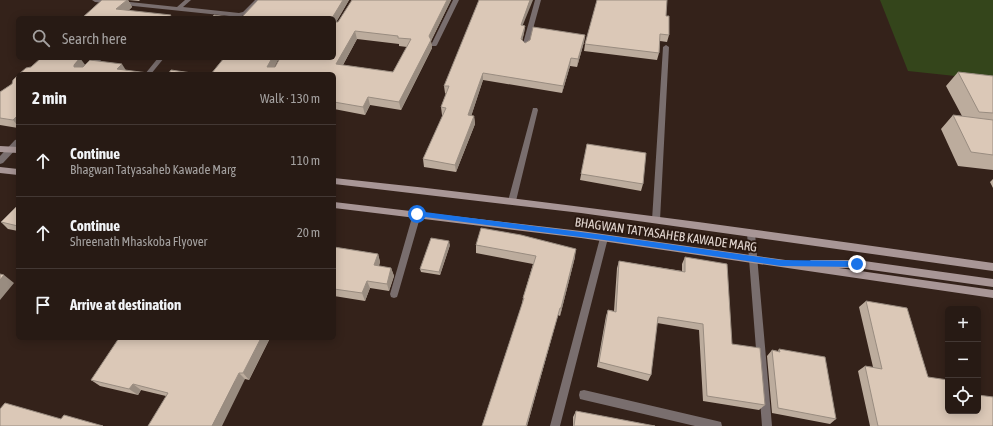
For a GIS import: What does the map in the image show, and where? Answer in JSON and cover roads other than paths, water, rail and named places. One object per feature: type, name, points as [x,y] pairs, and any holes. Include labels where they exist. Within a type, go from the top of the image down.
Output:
[{"type":"street","points":[[95,0],[239,15],[245,13],[258,0]]},
{"type":"street","points":[[139,4],[144,0]]},
{"type":"street","points":[[178,9],[188,0]]},
{"type":"street","points":[[434,45],[456,0]]},
{"type":"street","points":[[526,47],[538,0]]},
{"type":"street","points":[[143,14],[151,6]]},
{"type":"street","points":[[197,16],[200,12]]},
{"type":"street","points":[[656,220],[666,47]]},
{"type":"street","points":[[86,72],[98,60]]},
{"type":"street","points":[[150,72],[159,60]]},
{"type":"street","points":[[512,200],[535,110]]},
{"type":"street","points":[[0,149],[14,150]]},
{"type":"street","points":[[0,161],[14,150]]},
{"type":"street","points":[[0,170],[16,172]]},
{"type":"street","name":"BHAGWAN TATYASAHEB KAWADE MARG","points":[[336,181],[512,200],[993,267]]},
{"type":"street","name":"BHAGWAN TATYASAHEB KAWADE MARG","points":[[336,205],[604,238],[993,294]]},
{"type":"street","points":[[394,294],[417,214]]},
{"type":"street","points":[[751,233],[767,426]]},
{"type":"street","points":[[555,426],[604,238]]},
{"type":"street","points":[[781,263],[857,264],[993,283]]},
{"type":"street","points":[[584,395],[717,426]]}]
